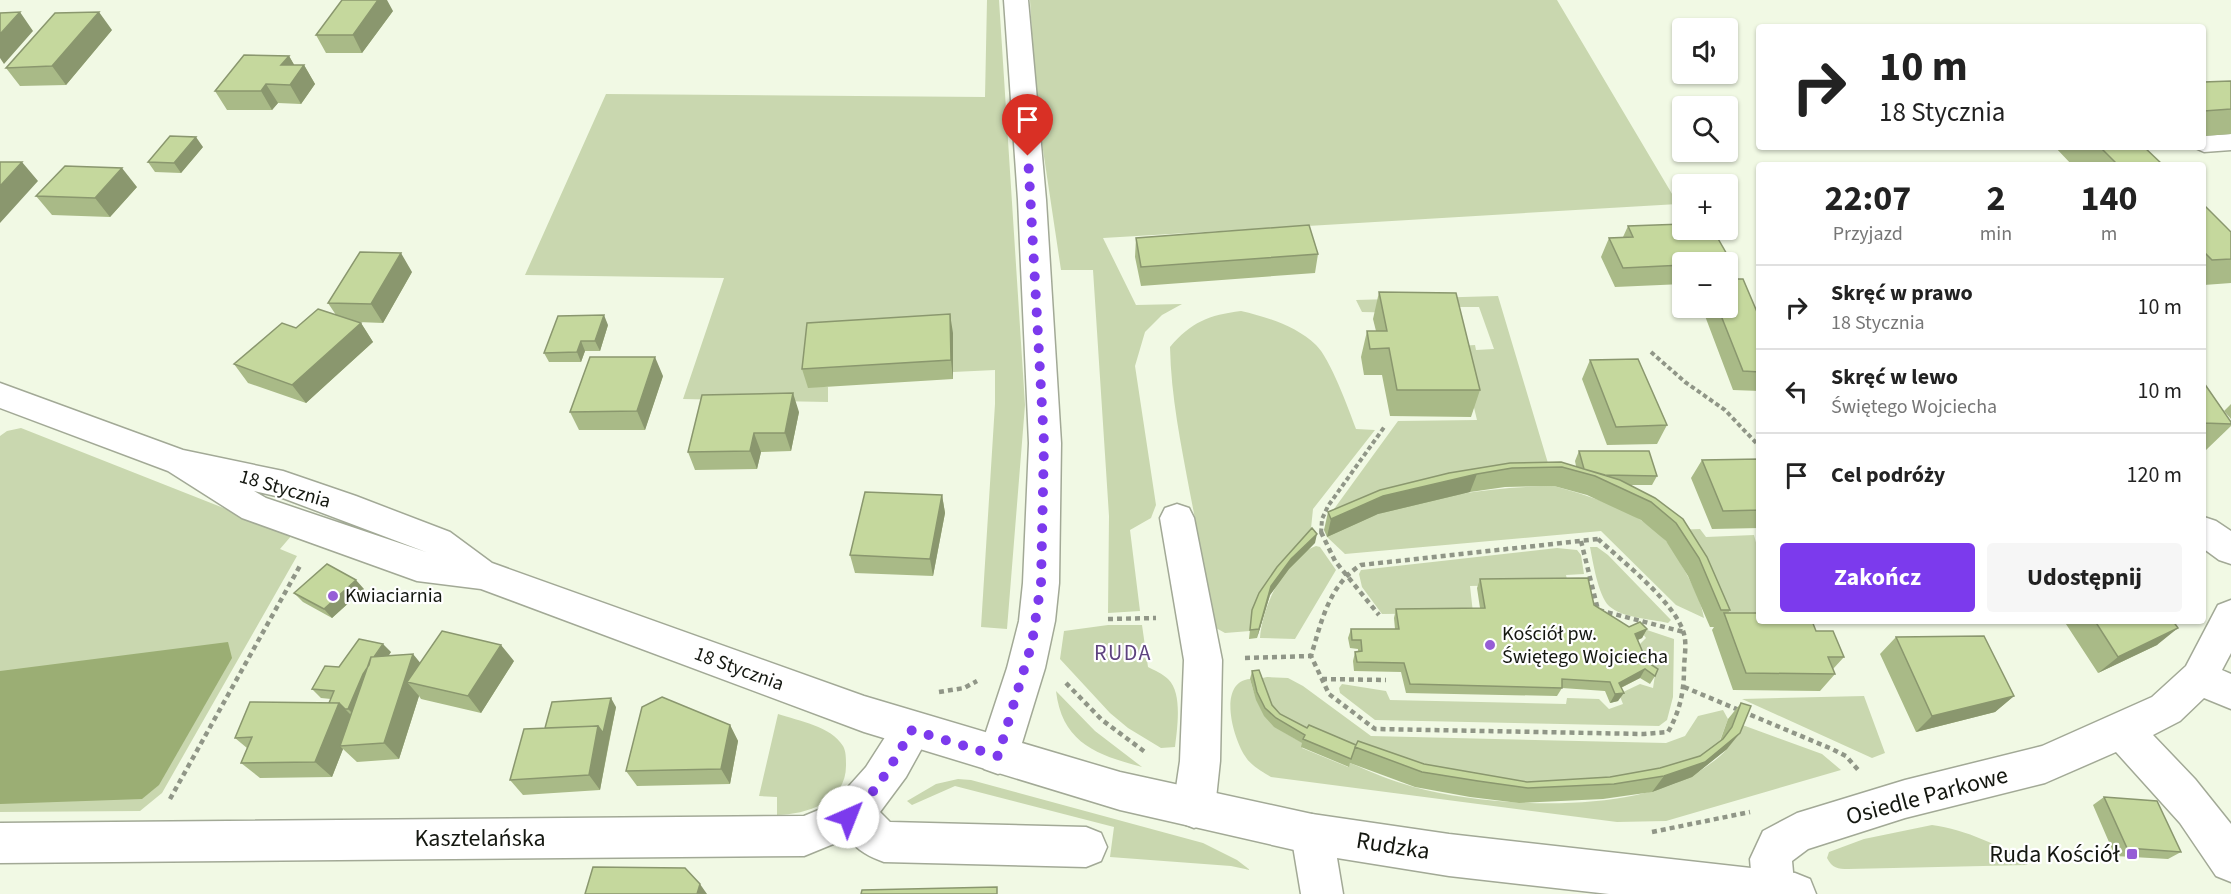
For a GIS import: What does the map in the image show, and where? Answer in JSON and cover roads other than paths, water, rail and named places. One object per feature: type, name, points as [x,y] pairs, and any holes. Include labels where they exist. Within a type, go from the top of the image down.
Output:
[{"type":"street","points":[[998,756],[1026,668],[1037,621],[1041,583],[1044,443],[1032,200],[1016,0]]},
{"type":"street","points":[[2206,144],[2231,142]]},
{"type":"street","name":"18 Stycznia","points":[[0,395],[180,462],[254,508],[417,566],[482,574],[804,694],[998,756]]},
{"type":"street","points":[[1177,518],[1203,660],[1200,761],[1194,808]]},
{"type":"street","points":[[2206,532],[2231,550]]},
{"type":"street","name":"Osiedle Parkowe","points":[[1785,893],[1771,859],[1778,845],[1797,833],[1905,800],[2045,764],[2122,731],[2215,685],[2231,616]]},
{"type":"street","name":"Kasztelańska","points":[[0,843],[791,837],[815,834],[828,829],[854,812],[886,773],[912,730]]},
{"type":"street","points":[[2122,731],[2190,803],[2217,837],[2231,861]]},
{"type":"street","name":"Rudzka","points":[[998,756],[1120,791],[1312,834],[1550,868],[1785,893]]},
{"type":"street","points":[[854,812],[869,832],[884,842],[1086,847]]},
{"type":"street","points":[[1312,834],[1322,894]]},
{"type":"place","name":"Kwiaciarnia","points":[[333,596]]},
{"type":"place","name":"Kościół pw. Świętego Wojciecha","points":[[1490,645]]},
{"type":"place","name":"Ruda Kościół","points":[[2132,854]]},
{"type":"district","name":"RUDA","points":[[1123,653]]}]
